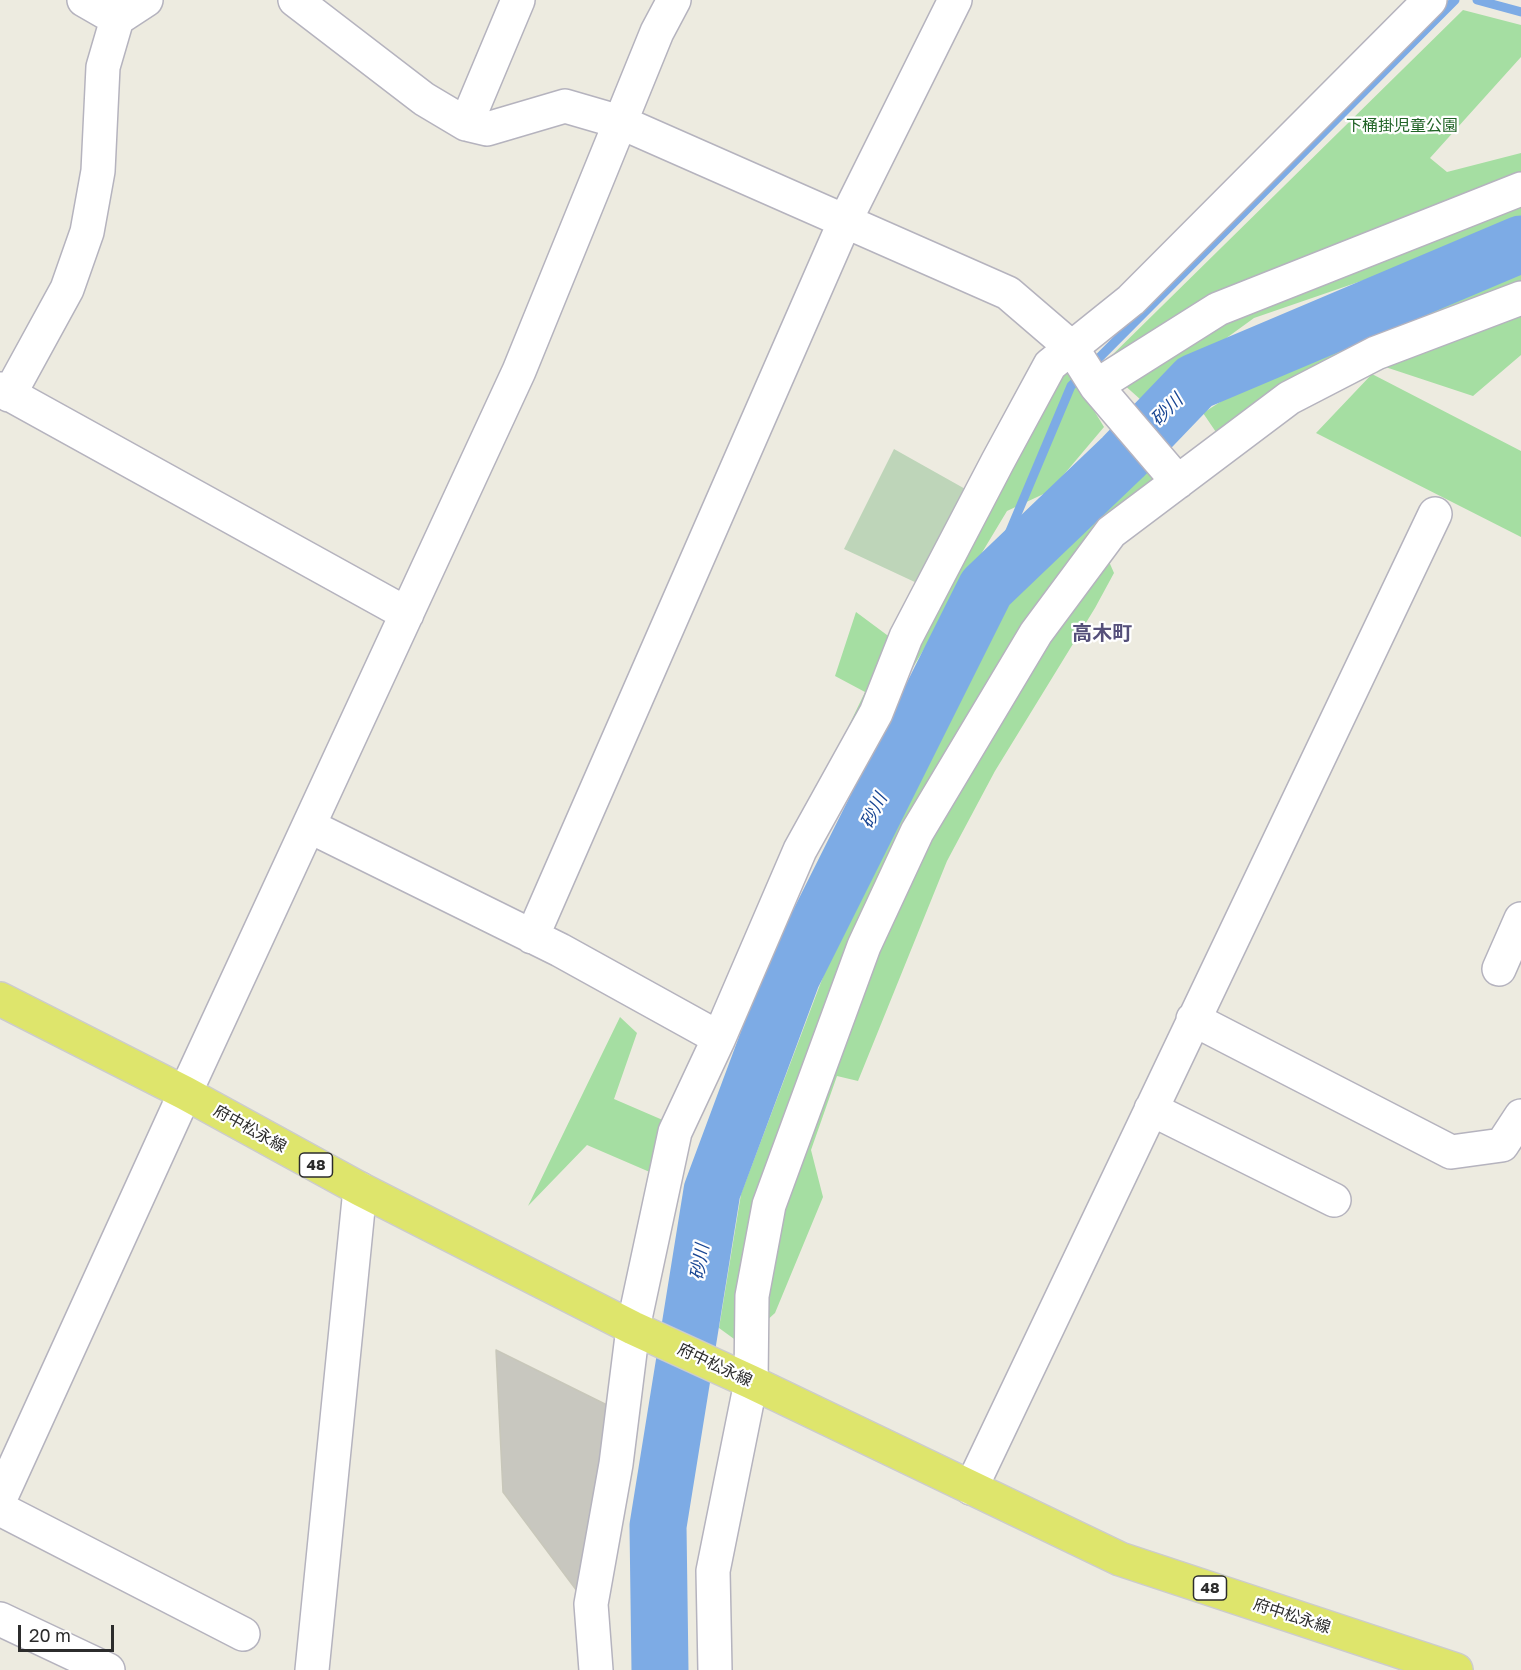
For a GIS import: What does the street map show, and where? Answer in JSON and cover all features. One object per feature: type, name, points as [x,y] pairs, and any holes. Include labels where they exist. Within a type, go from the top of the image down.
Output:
[{"type":"main road","name":"府中松永線","points":[[0,999],[185,1093],[360,1189],[633,1328],[1120,1559],[1456,1670]]},
{"type":"street","points":[[84,0],[117,19]]},
{"type":"street","points":[[146,0],[117,19],[103,67],[98,171],[87,232],[67,289],[5,392],[407,614]]},
{"type":"street","points":[[295,0],[424,99],[466,124],[487,129],[565,106],[620,122],[1008,293],[1072,348],[1096,386],[1178,482]]},
{"type":"street","points":[[466,124],[518,0]]},
{"type":"street","points":[[0,1499],[519,371],[657,32],[674,0]]},
{"type":"street","points":[[532,937],[845,222],[955,0]]},
{"type":"street","points":[[596,1670],[591,1604],[616,1464],[633,1328],[675,1132],[719,1038],[800,850],[876,713],[906,637],[1050,365],[1131,300],[1430,0]]},
{"type":"street","points":[[1096,386],[1218,309],[1521,189]]},
{"type":"street","points":[[715,1670],[713,1571],[751,1382],[752,1296],[769,1205],[864,946],[917,832],[1036,633],[1111,532],[1288,398],[1376,353],[1521,298]]},
{"type":"street","points":[[971,1488],[1435,514]]},
{"type":"street","points":[[309,826],[560,950],[719,1038]]},
{"type":"street","points":[[1499,969],[1521,919]]},
{"type":"street","points":[[1193,1019],[1451,1152],[1502,1145],[1521,1116]]},
{"type":"street","points":[[1151,1109],[1334,1200]]},
{"type":"street","points":[[312,1670],[360,1189]]},
{"type":"street","points":[[0,1509],[243,1634]]},
{"type":"street","points":[[0,1619],[108,1670]]},
{"type":"green space","name":"下桶掛児童公園","points":[[1463,10],[1521,25],[1521,57],[1430,158],[1447,172],[1521,153],[1521,226],[1254,318],[1141,400],[1102,365]]},
{"type":"green space","points":[[1521,263],[1521,355],[1473,396],[1349,355],[1218,435],[1203,413],[1256,379],[1403,312]]},
{"type":"green space","points":[[1065,363],[1104,427],[1050,491],[1007,511],[897,694],[914,641]]},
{"type":"green space","points":[[1372,374],[1521,451],[1521,537],[1316,433]]},
{"type":"green space","points":[[894,449],[967,490],[919,584],[844,549]]},
{"type":"green space","points":[[1136,459],[1159,484],[1107,557],[1114,573],[995,771],[947,861],[858,1081],[837,1076],[811,1150],[823,1197],[775,1313],[741,1344],[719,1328],[741,1194],[832,953],[951,716],[1000,589]]},
{"type":"green space","points":[[856,612],[891,638],[866,717],[820,786],[865,692],[835,676]]},
{"type":"green space","points":[[620,1017],[637,1033],[614,1099],[665,1121],[652,1173],[587,1145],[528,1206]]},
{"type":"building","points":[[496,1350],[609,1406],[577,1591],[503,1492]]},
{"type":"waterway","points":[[986,588],[1071,386],[1455,0]]},
{"type":"waterway","points":[[1477,0],[1521,12]]},
{"type":"waterway","name":"砂川","points":[[660,1670],[658,1526],[712,1191],[792,976],[986,588],[1123,457],[1195,382],[1521,244]]},
{"type":"district","name":"高木町","points":[[1102,634]]}]
